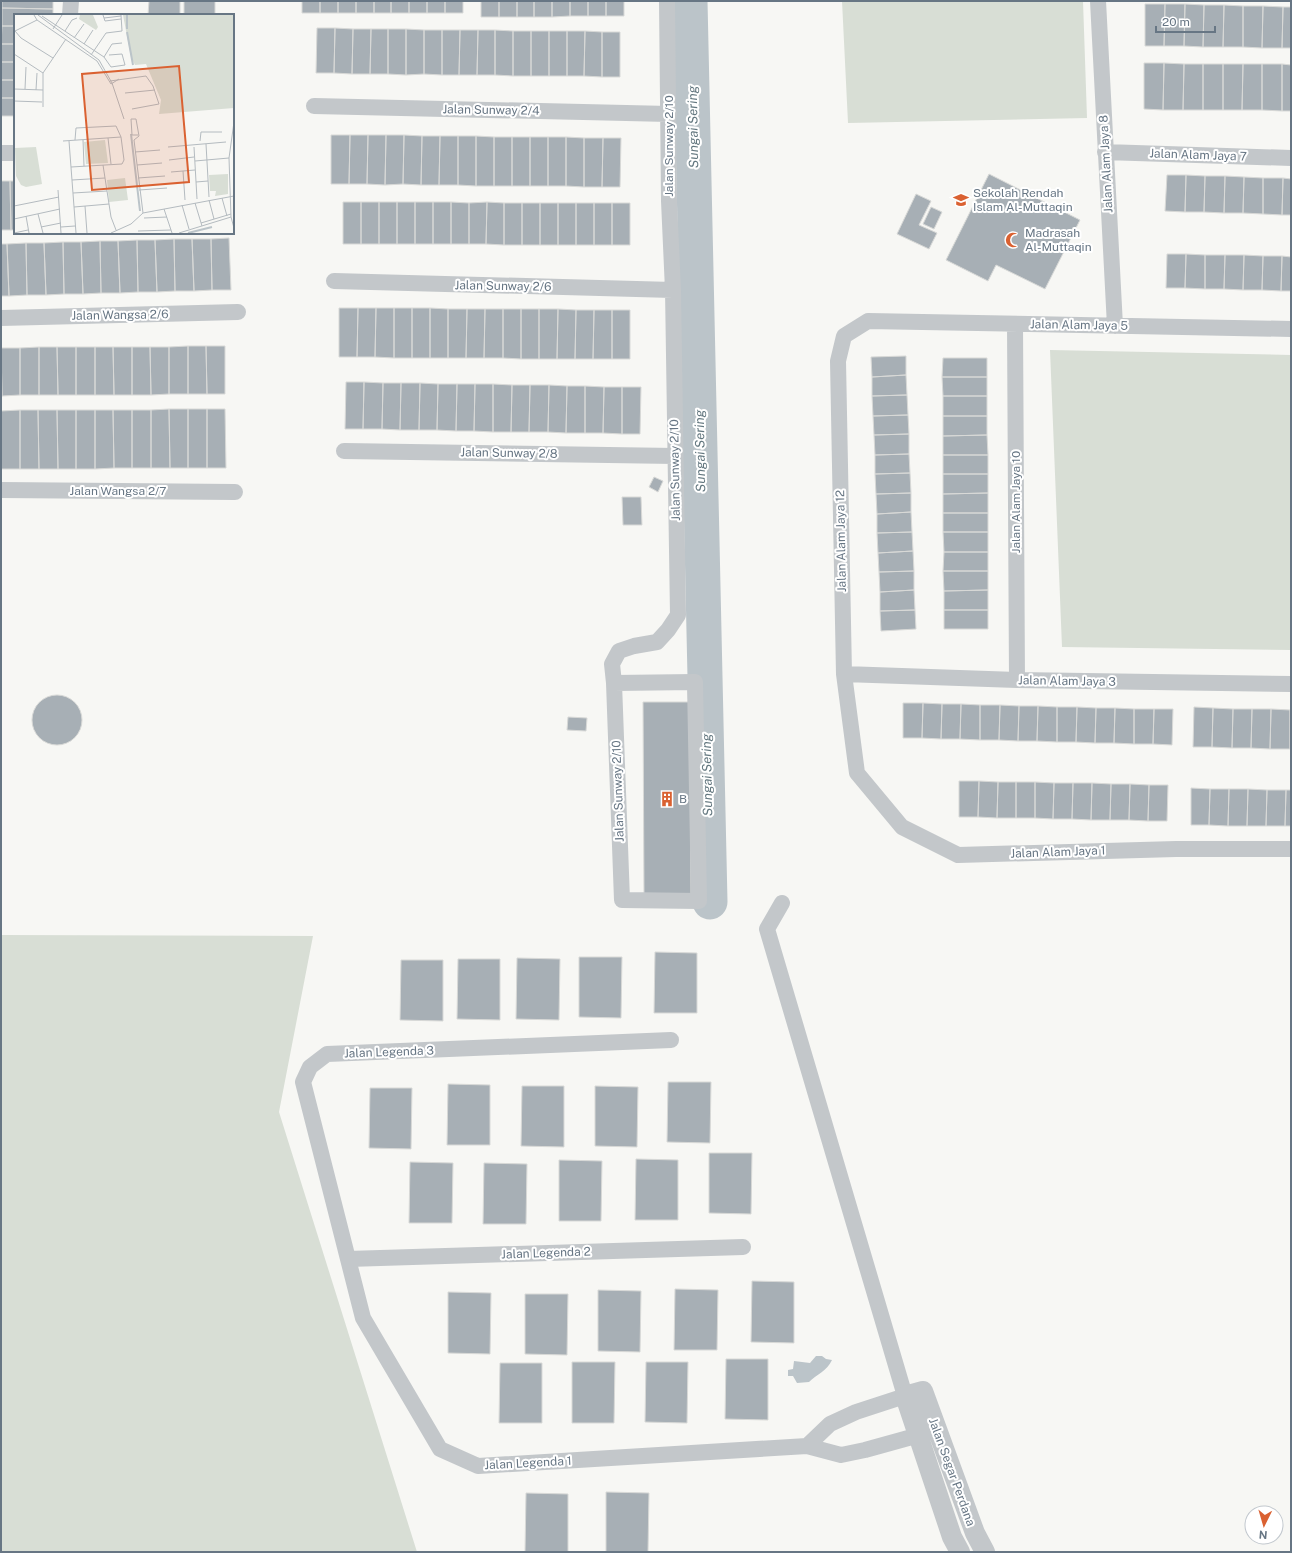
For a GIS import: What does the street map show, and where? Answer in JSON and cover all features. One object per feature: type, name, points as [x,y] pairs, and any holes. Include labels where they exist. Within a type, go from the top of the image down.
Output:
[{"type":"street","points":[[70,14],[71,1]]},
{"type":"street","name":"Jalan Sunway 2/10","points":[[614,683],[695,682],[699,901],[622,900],[612,664],[619,651],[634,646],[657,642],[668,630],[678,615],[673,290],[669,200],[669,114],[666,1]]},
{"type":"street","name":"Jalan Alam Jaya 8","points":[[1098,1],[1114,326]]},
{"type":"street","name":"Jalan Sunway 2/4","points":[[314,106],[669,114]]},
{"type":"street","name":"Jalan Alam Jaya 7","points":[[1105,152],[1291,158]]},
{"type":"street","points":[[1,153],[14,153]]},
{"type":"street","name":"Jalan Sunway 2/6","points":[[334,282],[673,290]]},
{"type":"street","name":"Jalan Wangsa 2/6","points":[[1,318],[238,312]]},
{"type":"street","name":"Jalan Alam Jaya 5","points":[[868,321],[1291,329]]},
{"type":"street","name":"Jalan Alam Jaya 12","points":[[857,773],[844,674],[838,361],[844,336],[868,321]]},
{"type":"street","name":"Jalan Alam Jaya 10","points":[[1015,324],[1017,680]]},
{"type":"street","name":"Jalan Sunway 2/8","points":[[344,451],[675,456]]},
{"type":"street","name":"Jalan Wangsa 2/7","points":[[1,490],[235,492]]},
{"type":"street","name":"Jalan Alam Jaya 3","points":[[844,674],[1017,680],[1291,684]]},
{"type":"street","name":"Jalan Alam Jaya 1","points":[[857,773],[902,826],[958,855],[1176,849],[1291,849]]},
{"type":"street","points":[[782,903],[767,930],[770,942],[914,1394],[856,1412],[830,1424],[807,1446]]},
{"type":"street","name":"Jalan Legenda 3","points":[[348,1260],[303,1082],[310,1067],[327,1054],[671,1040]]},
{"type":"street","name":"Jalan Legenda 2","points":[[348,1260],[743,1247]]},
{"type":"street","name":"Jalan Legenda 1","points":[[348,1260],[363,1318],[440,1449],[478,1466],[807,1446],[841,1455],[928,1433]]},
{"type":"street","name":"Jalan Segar Perdana","points":[[914,1394],[928,1433],[985,1552]]},
{"type":"street","name":"Jalan Segar Perdana","points":[[928,1433],[952,1537],[960,1552]]},
{"type":"shaded area","points":[[842,1],[1083,1],[1087,118],[848,123]]},
{"type":"shaded area","points":[[1050,350],[1291,355],[1291,650],[1062,647]]},
{"type":"shaded area","points":[[1,935],[313,936],[279,1112],[417,1552],[1,1552]]},
{"type":"shaded area","points":[[816,1356],[822,1356],[826,1359],[832,1360],[825,1370],[809,1382],[797,1383],[793,1376],[788,1376],[788,1370],[793,1369],[794,1361],[810,1363]]},
{"type":"building","points":[[2,1],[53,1],[53,9],[2,8]]},
{"type":"building","points":[[149,1],[180,1],[180,14],[148,14]]},
{"type":"building","points":[[184,1],[215,1],[215,14],[184,14]]},
{"type":"building","points":[[302,1],[320,1],[320,13],[302,13]]},
{"type":"building","points":[[320,1],[338,1],[338,13],[320,13]]},
{"type":"building","points":[[338,1],[356,1],[356,13],[338,13]]},
{"type":"building","points":[[356,1],[374,1],[374,13],[356,13]]},
{"type":"building","points":[[374,1],[391,1],[391,13],[374,13]]},
{"type":"building","points":[[391,1],[409,1],[409,13],[391,13]]},
{"type":"building","points":[[409,1],[427,1],[427,13],[409,13]]},
{"type":"building","points":[[427,1],[445,1],[445,13],[427,13]]},
{"type":"building","points":[[445,1],[463,1],[463,13],[445,13]]},
{"type":"building","points":[[481,1],[499,1],[499,17],[481,17]]},
{"type":"building","points":[[499,1],[517,1],[517,17],[499,17]]},
{"type":"building","points":[[517,1],[534,1],[534,17],[517,17]]},
{"type":"building","points":[[534,1],[552,1],[552,17],[534,17]]},
{"type":"building","points":[[552,1],[570,1],[570,16],[552,17]]},
{"type":"building","points":[[570,1],[588,1],[588,16],[570,16]]},
{"type":"building","points":[[588,1],[606,1],[606,16],[588,16]]},
{"type":"building","points":[[606,1],[624,1],[624,16],[606,16]]},
{"type":"building","points":[[1145,4],[1165,4],[1164,46],[1145,46]]},
{"type":"building","points":[[1165,4],[1185,4],[1184,46],[1164,46]]},
{"type":"building","points":[[1185,4],[1204,5],[1203,47],[1184,46]]},
{"type":"building","points":[[1204,5],[1224,5],[1223,47],[1203,47]]},
{"type":"building","points":[[1224,5],[1243,6],[1243,47],[1223,47]]},
{"type":"building","points":[[1243,6],[1263,6],[1262,48],[1243,47]]},
{"type":"building","points":[[1263,6],[1283,7],[1282,48],[1262,48]]},
{"type":"building","points":[[1283,7],[1291,7],[1291,48],[1282,48]]},
{"type":"building","points":[[2,8],[53,9],[53,14],[14,14],[14,26],[2,26]]},
{"type":"building","points":[[2,26],[14,26],[14,44],[1,44]]},
{"type":"building","points":[[317,28],[335,28],[334,73],[316,73]]},
{"type":"building","points":[[335,28],[353,29],[352,74],[334,73]]},
{"type":"building","points":[[353,29],[371,29],[370,74],[352,74]]},
{"type":"building","points":[[371,29],[388,29],[388,74],[370,74]]},
{"type":"building","points":[[388,29],[406,29],[406,75],[388,74]]},
{"type":"building","points":[[406,29],[424,30],[424,74],[406,75]]},
{"type":"building","points":[[424,30],[442,30],[442,75],[424,74]]},
{"type":"building","points":[[442,30],[460,30],[459,75],[442,75]]},
{"type":"building","points":[[460,30],[478,30],[477,75],[459,75]]},
{"type":"building","points":[[478,30],[495,30],[495,75],[477,75]]},
{"type":"building","points":[[495,30],[513,31],[513,76],[495,75]]},
{"type":"building","points":[[513,31],[531,31],[531,76],[513,76]]},
{"type":"building","points":[[531,31],[549,31],[549,76],[531,76]]},
{"type":"building","points":[[549,31],[567,31],[567,76],[549,76]]},
{"type":"building","points":[[567,31],[585,31],[584,76],[567,76]]},
{"type":"building","points":[[585,31],[602,32],[602,77],[584,76]]},
{"type":"building","points":[[602,32],[620,32],[620,77],[602,77]]},
{"type":"building","points":[[1,44],[14,44],[14,62],[1,62]]},
{"type":"building","points":[[1,62],[14,62],[14,80],[1,80]]},
{"type":"building","points":[[1144,63],[1164,63],[1163,110],[1144,109]]},
{"type":"building","points":[[1164,63],[1184,64],[1183,110],[1163,110]]},
{"type":"building","points":[[1184,64],[1203,64],[1203,110],[1183,110]]},
{"type":"building","points":[[1203,64],[1223,64],[1223,110],[1203,110]]},
{"type":"building","points":[[1223,64],[1243,64],[1242,110],[1223,110]]},
{"type":"building","points":[[1243,64],[1262,64],[1262,110],[1242,110]]},
{"type":"building","points":[[1262,64],[1282,64],[1282,111],[1262,110]]},
{"type":"building","points":[[1282,64],[1291,65],[1291,111],[1282,111]]},
{"type":"building","points":[[1,80],[14,80],[14,98],[1,98]]},
{"type":"building","points":[[1,98],[14,98],[14,116],[1,116]]},
{"type":"building","points":[[331,135],[350,135],[349,184],[331,184]]},
{"type":"building","points":[[350,135],[368,135],[367,184],[349,184]]},
{"type":"building","points":[[368,135],[386,135],[385,185],[367,184]]},
{"type":"building","points":[[386,135],[404,135],[403,184],[385,185]]},
{"type":"building","points":[[404,135],[422,136],[421,185],[403,184]]},
{"type":"building","points":[[422,136],[440,136],[439,185],[421,185]]},
{"type":"building","points":[[440,136],[458,136],[458,185],[439,185]]},
{"type":"building","points":[[458,136],[476,136],[476,186],[458,185]]},
{"type":"building","points":[[476,136],[494,137],[494,186],[476,186]]},
{"type":"building","points":[[494,137],[512,137],[512,186],[494,186]]},
{"type":"building","points":[[512,137],[530,137],[530,186],[512,186]]},
{"type":"building","points":[[530,137],[548,137],[548,186],[530,186]]},
{"type":"building","points":[[548,137],[566,137],[566,186],[548,186]]},
{"type":"building","points":[[566,137],[584,138],[584,187],[566,186]]},
{"type":"building","points":[[584,138],[603,138],[602,187],[584,187]]},
{"type":"building","points":[[603,138],[621,138],[620,187],[602,187]]},
{"type":"building","name":"Madrasah Al-Muttaqin","points":[[989,174],[1080,220],[1045,289],[996,265],[988,281],[946,260]]},
{"type":"building","points":[[1167,175],[1186,175],[1185,212],[1165,211]]},
{"type":"building","points":[[1186,175],[1205,176],[1204,212],[1185,212]]},
{"type":"building","points":[[1205,176],[1225,176],[1224,213],[1204,212]]},
{"type":"building","points":[[1225,176],[1244,177],[1243,213],[1224,213]]},
{"type":"building","points":[[1244,177],[1263,178],[1263,214],[1243,213]]},
{"type":"building","points":[[1263,178],[1283,178],[1282,215],[1263,214]]},
{"type":"building","points":[[1283,178],[1291,179],[1291,215],[1282,215]]},
{"type":"building","points":[[1,181],[10,181],[11,230],[1,230]]},
{"type":"building","points":[[10,181],[14,181],[14,230],[11,230]]},
{"type":"building","points":[[916,194],[931,201],[919,225],[937,233],[929,249],[897,234]]},
{"type":"building","points":[[343,202],[361,202],[361,244],[343,244]]},
{"type":"building","points":[[361,202],[379,202],[379,244],[361,244]]},
{"type":"building","points":[[379,202],[397,202],[397,244],[379,244]]},
{"type":"building","points":[[397,202],[415,202],[415,244],[397,244]]},
{"type":"building","points":[[415,202],[433,202],[433,244],[415,244]]},
{"type":"building","points":[[433,202],[451,202],[451,244],[433,244]]},
{"type":"building","points":[[451,202],[469,203],[469,244],[451,244]]},
{"type":"building","points":[[487,202],[486,244],[469,244],[469,203]]},
{"type":"building","points":[[487,202],[504,203],[504,245],[486,244]]},
{"type":"building","points":[[504,203],[522,203],[522,245],[504,245]]},
{"type":"building","points":[[522,203],[540,203],[540,245],[522,245]]},
{"type":"building","points":[[540,203],[558,203],[558,245],[540,245]]},
{"type":"building","points":[[558,203],[576,203],[576,245],[558,245]]},
{"type":"building","points":[[576,203],[594,203],[594,245],[576,245]]},
{"type":"building","points":[[594,203],[612,203],[612,245],[594,245]]},
{"type":"building","points":[[612,203],[630,203],[630,245],[612,245]]},
{"type":"building","points":[[931,207],[942,212],[934,229],[923,224]]},
{"type":"building","points":[[229,238],[231,290],[212,290],[211,239]]},
{"type":"building","points":[[174,239],[192,239],[194,291],[175,291]]},
{"type":"building","points":[[174,239],[175,291],[157,292],[155,240]]},
{"type":"building","points":[[192,239],[211,239],[212,290],[194,291]]},
{"type":"building","points":[[137,240],[155,240],[157,292],[138,292]]},
{"type":"building","points":[[137,240],[138,292],[120,293],[118,241]]},
{"type":"building","points":[[100,241],[118,241],[120,293],[101,293]]},
{"type":"building","points":[[100,241],[101,293],[83,294],[81,242]]},
{"type":"building","points":[[63,242],[81,242],[83,294],[64,294]]},
{"type":"building","points":[[63,242],[64,294],[46,295],[44,243]]},
{"type":"building","points":[[26,243],[44,243],[46,295],[27,295]]},
{"type":"building","points":[[26,243],[27,295],[9,296],[7,244]]},
{"type":"building","points":[[1,244],[7,244],[9,296],[1,296]]},
{"type":"building","points":[[1167,254],[1186,254],[1185,288],[1166,288]]},
{"type":"building","points":[[1186,254],[1205,255],[1205,289],[1185,288]]},
{"type":"building","points":[[1205,255],[1225,255],[1224,289],[1205,289]]},
{"type":"building","points":[[1225,255],[1244,255],[1243,290],[1224,289]]},
{"type":"building","points":[[1244,255],[1263,256],[1262,290],[1243,290]]},
{"type":"building","points":[[1263,256],[1282,256],[1281,291],[1262,290]]},
{"type":"building","points":[[1282,256],[1291,257],[1291,291],[1281,291]]},
{"type":"building","points":[[339,308],[358,308],[357,357],[339,357]]},
{"type":"building","points":[[358,308],[376,308],[375,357],[357,357]]},
{"type":"building","points":[[376,308],[394,308],[394,358],[375,357]]},
{"type":"building","points":[[394,308],[412,308],[412,358],[394,358]]},
{"type":"building","points":[[412,308],[430,308],[430,358],[412,358]]},
{"type":"building","points":[[430,308],[448,309],[448,358],[430,358]]},
{"type":"building","points":[[448,309],[467,309],[466,358],[448,358]]},
{"type":"building","points":[[467,309],[485,309],[484,358],[466,358]]},
{"type":"building","points":[[485,309],[503,309],[503,358],[484,358]]},
{"type":"building","points":[[503,309],[521,309],[521,359],[503,358]]},
{"type":"building","points":[[521,309],[539,309],[539,359],[521,359]]},
{"type":"building","points":[[539,309],[558,309],[557,359],[539,359]]},
{"type":"building","points":[[558,309],[576,310],[575,359],[557,359]]},
{"type":"building","points":[[576,310],[594,310],[593,359],[575,359]]},
{"type":"building","points":[[594,310],[612,310],[612,359],[593,359]]},
{"type":"building","points":[[612,310],[630,310],[630,359],[612,359]]},
{"type":"building","points":[[188,346],[188,394],[169,394],[169,347]]},
{"type":"building","points":[[188,346],[206,346],[207,394],[188,394]]},
{"type":"building","points":[[206,346],[225,346],[225,394],[207,394]]},
{"type":"building","points":[[39,347],[39,395],[20,395],[20,348]]},
{"type":"building","points":[[39,347],[57,347],[58,395],[39,395]]},
{"type":"building","points":[[57,347],[76,347],[76,395],[58,395]]},
{"type":"building","points":[[76,347],[95,347],[95,395],[76,395]]},
{"type":"building","points":[[95,347],[113,347],[114,395],[95,395]]},
{"type":"building","points":[[113,347],[132,347],[132,395],[114,395]]},
{"type":"building","points":[[132,347],[150,347],[151,395],[132,395]]},
{"type":"building","points":[[150,347],[169,347],[169,394],[151,395]]},
{"type":"building","points":[[1,348],[2,396],[1,396]]},
{"type":"building","points":[[1,348],[20,348],[20,395],[2,396]]},
{"type":"building","points":[[906,356],[906,375],[872,377],[871,357]]},
{"type":"building","points":[[943,358],[987,358],[987,377],[942,377]]},
{"type":"building","points":[[906,375],[907,395],[872,396],[872,377]]},
{"type":"building","points":[[942,377],[987,377],[987,396],[943,396]]},
{"type":"building","points":[[346,382],[364,382],[363,429],[345,429]]},
{"type":"building","points":[[364,382],[383,383],[382,429],[363,429]]},
{"type":"building","points":[[383,383],[401,383],[400,430],[382,429]]},
{"type":"building","points":[[401,383],[420,383],[419,430],[400,430]]},
{"type":"building","points":[[420,383],[438,384],[437,430],[419,430]]},
{"type":"building","points":[[438,384],[457,384],[456,431],[437,430]]},
{"type":"building","points":[[457,384],[475,384],[474,431],[456,431]]},
{"type":"building","points":[[475,384],[493,384],[493,432],[474,431]]},
{"type":"building","points":[[493,384],[512,385],[511,432],[493,432]]},
{"type":"building","points":[[512,385],[530,385],[529,432],[511,432]]},
{"type":"building","points":[[530,385],[549,385],[548,432],[529,432]]},
{"type":"building","points":[[549,385],[567,386],[566,433],[548,432]]},
{"type":"building","points":[[567,386],[585,386],[585,433],[566,433]]},
{"type":"building","points":[[585,386],[604,387],[603,433],[585,433]]},
{"type":"building","points":[[604,387],[622,387],[622,434],[603,433]]},
{"type":"building","points":[[622,387],[641,387],[640,434],[622,434]]},
{"type":"building","points":[[907,395],[908,415],[873,416],[872,396]]},
{"type":"building","points":[[943,396],[987,396],[987,416],[943,416]]},
{"type":"building","points":[[169,409],[188,409],[188,468],[170,468]]},
{"type":"building","points":[[169,409],[170,468],[151,468],[151,410]]},
{"type":"building","points":[[188,409],[207,409],[207,468],[188,468]]},
{"type":"building","points":[[207,409],[225,409],[226,468],[207,468]]},
{"type":"building","points":[[20,410],[38,410],[39,469],[20,469]]},
{"type":"building","points":[[20,410],[20,469],[1,469],[1,411]]},
{"type":"building","points":[[38,410],[57,410],[58,469],[39,469]]},
{"type":"building","points":[[57,410],[76,410],[76,469],[58,469]]},
{"type":"building","points":[[76,410],[95,410],[95,469],[76,469]]},
{"type":"building","points":[[95,410],[113,410],[114,468],[95,469]]},
{"type":"building","points":[[113,410],[132,410],[132,468],[114,468]]},
{"type":"building","points":[[132,410],[151,410],[151,468],[132,468]]},
{"type":"building","points":[[908,415],[909,434],[874,435],[873,416]]},
{"type":"building","points":[[943,416],[987,416],[987,435],[943,436]]},
{"type":"building","points":[[909,434],[909,454],[875,455],[874,435]]},
{"type":"building","points":[[987,435],[988,455],[943,455],[943,436]]},
{"type":"building","points":[[909,454],[910,473],[875,474],[875,455]]},
{"type":"building","points":[[943,455],[988,455],[988,474],[943,474]]},
{"type":"building","points":[[910,473],[911,493],[876,494],[875,474]]},
{"type":"building","points":[[943,474],[988,474],[988,493],[943,494]]},
{"type":"building","points":[[654,477],[663,481],[658,492],[649,487]]},
{"type":"building","points":[[911,493],[911,512],[877,514],[876,494]]},
{"type":"building","points":[[988,493],[988,513],[943,513],[943,494]]},
{"type":"building","points":[[622,497],[641,497],[642,525],[623,525]]},
{"type":"building","points":[[911,512],[912,532],[877,533],[877,514]]},
{"type":"building","points":[[943,513],[988,513],[988,532],[943,532]]},
{"type":"building","points":[[912,532],[913,551],[878,553],[877,533]]},
{"type":"building","points":[[943,532],[988,532],[988,552],[944,552]]},
{"type":"building","points":[[913,551],[914,571],[879,572],[878,553]]},
{"type":"building","points":[[944,552],[988,552],[988,571],[943,571]]},
{"type":"building","points":[[914,571],[914,590],[880,592],[879,572]]},
{"type":"building","points":[[943,571],[988,571],[988,590],[944,591]]},
{"type":"building","points":[[914,590],[915,610],[880,611],[880,592]]},
{"type":"building","points":[[988,590],[988,610],[944,610],[944,591]]},
{"type":"building","points":[[915,610],[916,629],[881,631],[880,611]]},
{"type":"building","points":[[944,610],[988,610],[988,629],[944,629]]},
{"type":"building","points":[[52,695],[62,695],[75,702],[82,715],[82,725],[75,738],[62,745],[52,745],[43,741],[36,734],[32,725],[32,715],[36,706],[43,699]]},
{"type":"building","name":"B","points":[[643,702],[690,702],[691,896],[644,896]]},
{"type":"building","points":[[903,703],[923,703],[922,738],[903,738]]},
{"type":"building","points":[[923,703],[942,704],[941,739],[922,738]]},
{"type":"building","points":[[942,704],[961,704],[960,739],[941,739]]},
{"type":"building","points":[[961,704],[980,705],[980,740],[960,739]]},
{"type":"building","points":[[980,705],[1000,705],[999,740],[980,740]]},
{"type":"building","points":[[1000,705],[1019,706],[1018,741],[999,740]]},
{"type":"building","points":[[1019,706],[1038,706],[1037,741],[1018,741]]},
{"type":"building","points":[[1038,706],[1057,707],[1057,742],[1037,741]]},
{"type":"building","points":[[1057,707],[1077,707],[1076,742],[1057,742]]},
{"type":"building","points":[[1077,707],[1096,708],[1095,743],[1076,742]]},
{"type":"building","points":[[1194,707],[1213,708],[1212,747],[1193,747]]},
{"type":"building","points":[[1096,708],[1115,708],[1114,743],[1095,743]]},
{"type":"building","points":[[1115,708],[1134,709],[1134,744],[1114,743]]},
{"type":"building","points":[[1213,708],[1233,709],[1232,748],[1212,747]]},
{"type":"building","points":[[1134,709],[1154,709],[1153,744],[1134,744]]},
{"type":"building","points":[[1154,709],[1173,709],[1172,745],[1153,744]]},
{"type":"building","points":[[1233,709],[1252,709],[1251,748],[1232,748]]},
{"type":"building","points":[[1252,709],[1271,709],[1270,749],[1251,748]]},
{"type":"building","points":[[1271,709],[1290,710],[1290,749],[1270,749]]},
{"type":"building","points":[[1291,710],[1291,749],[1290,749]]},
{"type":"building","points":[[568,717],[587,718],[586,731],[567,730]]},
{"type":"building","points":[[959,781],[979,781],[978,817],[959,817]]},
{"type":"building","points":[[979,781],[998,782],[997,818],[978,817]]},
{"type":"building","points":[[998,782],[1016,782],[1016,818],[997,818]]},
{"type":"building","points":[[1016,782],[1035,782],[1035,818],[1016,818]]},
{"type":"building","points":[[1035,782],[1054,783],[1053,819],[1035,818]]},
{"type":"building","points":[[1054,783],[1073,783],[1072,819],[1053,819]]},
{"type":"building","points":[[1073,783],[1092,783],[1091,820],[1072,819]]},
{"type":"building","points":[[1092,783],[1111,784],[1110,820],[1091,820]]},
{"type":"building","points":[[1111,784],[1130,784],[1129,820],[1110,820]]},
{"type":"building","points":[[1130,784],[1149,785],[1148,821],[1129,820]]},
{"type":"building","points":[[1149,785],[1168,785],[1167,821],[1148,821]]},
{"type":"building","points":[[1191,788],[1210,789],[1209,825],[1191,825]]},
{"type":"building","points":[[1210,789],[1229,789],[1228,826],[1209,825]]},
{"type":"building","points":[[1229,789],[1248,789],[1247,826],[1228,826]]},
{"type":"building","points":[[1248,789],[1267,790],[1266,826],[1247,826]]},
{"type":"building","points":[[1267,790],[1286,790],[1285,826],[1266,826]]},
{"type":"building","points":[[1286,790],[1291,790],[1291,826],[1285,826]]},
{"type":"building","points":[[655,952],[697,953],[697,1013],[654,1013]]},
{"type":"building","points":[[579,957],[622,957],[621,1018],[579,1017]]},
{"type":"building","points":[[517,958],[560,959],[559,1020],[516,1019]]},
{"type":"building","points":[[458,959],[500,959],[500,1020],[457,1019]]},
{"type":"building","points":[[401,960],[443,960],[443,1021],[400,1020]]},
{"type":"building","points":[[668,1082],[711,1082],[710,1143],[667,1142]]},
{"type":"building","points":[[448,1084],[490,1085],[490,1145],[447,1145]]},
{"type":"building","points":[[522,1086],[564,1086],[564,1147],[521,1146]]},
{"type":"building","points":[[595,1086],[638,1087],[637,1147],[595,1146]]},
{"type":"building","points":[[370,1088],[412,1088],[411,1149],[369,1148]]},
{"type":"building","points":[[709,1153],[752,1153],[751,1214],[709,1213]]},
{"type":"building","points":[[636,1159],[678,1160],[678,1220],[635,1220]]},
{"type":"building","points":[[559,1160],[602,1161],[601,1221],[559,1221]]},
{"type":"building","points":[[410,1162],[453,1163],[452,1223],[409,1223]]},
{"type":"building","points":[[484,1163],[527,1164],[526,1224],[483,1224]]},
{"type":"building","points":[[752,1281],[794,1282],[794,1343],[751,1342]]},
{"type":"building","points":[[675,1289],[718,1290],[717,1350],[674,1350]]},
{"type":"building","points":[[598,1290],[641,1291],[640,1352],[598,1351]]},
{"type":"building","points":[[448,1292],[491,1293],[490,1354],[448,1353]]},
{"type":"building","points":[[525,1294],[568,1294],[567,1355],[525,1354]]},
{"type":"building","points":[[726,1359],[768,1359],[768,1420],[725,1419]]},
{"type":"building","points":[[572,1362],[615,1362],[614,1423],[572,1423]]},
{"type":"building","points":[[646,1362],[688,1362],[687,1423],[645,1422]]},
{"type":"building","points":[[500,1363],[542,1363],[542,1423],[499,1423]]},
{"type":"building","points":[[606,1492],[649,1493],[648,1552],[606,1552]]},
{"type":"building","points":[[526,1493],[568,1494],[568,1552],[525,1552]]},
{"type":"waterway","name":"Sungai Sering","points":[[690,1],[710,902]]},
{"type":"place","name":"Sekolah Rendah Islam Al-Muttaqin","points":[[961,200]]},
{"type":"place","name":"Madrasah Al-Muttaqin","points":[[1013,240]]},
{"type":"place","name":"B","points":[[667,799]]}]
